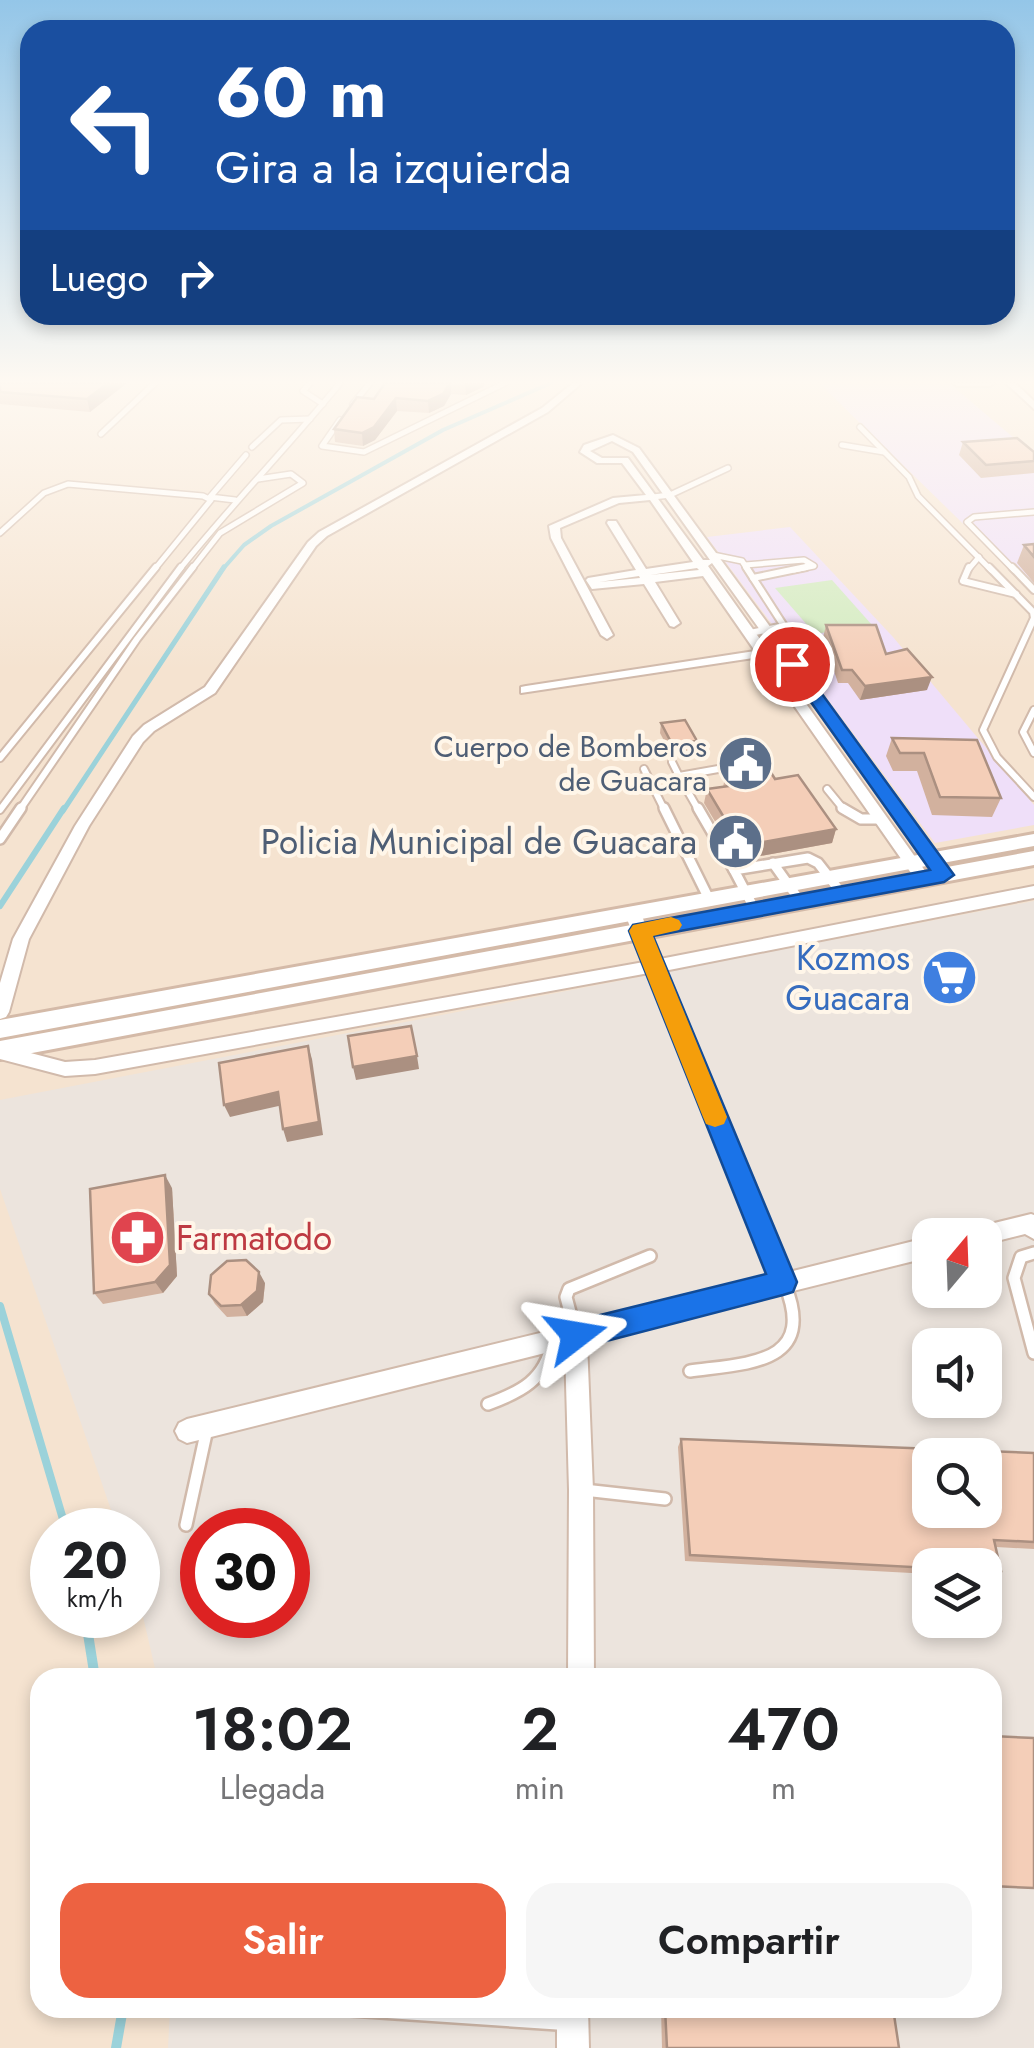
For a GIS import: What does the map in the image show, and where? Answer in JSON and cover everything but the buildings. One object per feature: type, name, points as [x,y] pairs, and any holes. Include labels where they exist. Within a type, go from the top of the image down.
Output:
[{"type":"main road","points":[[0,1051],[637,922],[927,868],[1034,840]]},
{"type":"main road","points":[[927,868],[1034,858]]},
{"type":"main road","points":[[0,1029],[637,922],[708,897],[750,901]]},
{"type":"street","points":[[0,1009],[20,939],[82,826],[138,739],[210,690],[312,544],[425,479]]},
{"type":"street","points":[[639,479],[880,818],[927,868]]},
{"type":"street","points":[[656,479],[768,632],[927,868]]},
{"type":"street","points":[[607,635],[556,538],[554,526],[616,500],[653,497]]},
{"type":"street","points":[[612,524],[674,623]]},
{"type":"street","points":[[645,576],[703,568],[715,558]]},
{"type":"street","points":[[526,690],[764,654]]},
{"type":"street","points":[[0,1051],[80,1070],[1034,892]]},
{"type":"street","points":[[637,922],[783,1282]]},
{"type":"street","points":[[1002,1231],[1033,1225]]},
{"type":"street","points":[[197,1429],[912,1252]]},
{"type":"street","points":[[564,1337],[582,1490],[580,1668]]},
{"type":"lane","points":[[0,758],[210,504],[210,497],[226,479]]},
{"type":"lane","points":[[0,810],[139,620],[235,500],[256,480],[264,479]]},
{"type":"lane","points":[[0,839],[137,639],[220,533],[302,486],[301,479]]},
{"type":"lane","points":[[653,497],[670,495],[705,479]]},
{"type":"lane","points":[[910,479],[918,496],[1016,594],[1034,618],[983,734],[997,757],[1034,797]]},
{"type":"lane","points":[[0,533],[44,493],[68,484],[235,500]]},
{"type":"lane","points":[[1034,512],[967,522],[1034,590]]},
{"type":"lane","points":[[979,557],[970,563],[962,581],[1016,594]]},
{"type":"lane","points":[[715,558],[738,559],[745,565],[784,626],[750,634]]},
{"type":"lane","points":[[745,565],[804,560],[814,566],[754,578]]},
{"type":"lane","points":[[1034,710],[1024,732],[1034,753]]},
{"type":"lane","points":[[672,762],[750,901]]},
{"type":"lane","points":[[679,776],[735,766],[742,768],[750,781]]},
{"type":"lane","points":[[644,769],[708,897]]},
{"type":"lane","points":[[827,789],[848,817],[880,818]]},
{"type":"lane","points":[[734,870],[808,858],[836,886]]},
{"type":"lane","points":[[773,863],[794,893]]},
{"type":"lane","points":[[1034,1253],[1021,1258],[1014,1278],[1034,1353]]},
{"type":"lane","points":[[488,1404],[522,1392],[546,1373],[564,1337],[569,1289],[650,1256]]},
{"type":"lane","points":[[690,1370],[760,1362],[784,1347],[796,1327],[794,1302],[783,1282]]},
{"type":"lane","points":[[188,1508],[197,1429]]},
{"type":"lane","points":[[582,1490],[666,1499]]},
{"type":"lane","points":[[471,2018],[573,2026]]},
{"type":"shaded area","points":[[0,479],[1034,479],[1034,2048],[0,2048]]},
{"type":"shaded area","points":[[917,479],[1034,479],[1034,593]]},
{"type":"shaded area","points":[[790,527],[893,637],[1034,805],[1034,825],[935,843],[707,537]]},
{"type":"shaded area","points":[[1034,901],[1034,2048],[168,2048],[170,2018],[1002,2018],[1002,1668],[155,1668],[148,1638],[160,1638],[160,1508],[110,1508],[0,1189],[0,1100]]},
{"type":"green space","points":[[832,580],[872,625],[815,634],[775,588]]},
{"type":"waterway","points":[[222,570],[244,545],[271,526],[356,479]]},
{"type":"waterway","points":[[63,811],[222,570]]},
{"type":"waterway","points":[[0,906],[64,808]]},
{"type":"waterway","points":[[0,1306],[60,1508]]},
{"type":"waterway","points":[[89,1638],[93,1668]]},
{"type":"waterway","points":[[116,2048],[121,2018]]},
{"type":"slow traffic","points":[[671,925],[640,931],[715,1117]]},
{"type":"place","name":"Cuerpo de Bomberos de Guacara","points":[[746,764]]},
{"type":"place","name":"Policia Municipal de Guacara","points":[[736,842]]},
{"type":"place","name":"Kozmos Guacara","points":[[949,978]]},
{"type":"place","name":"Farmatodo","points":[[137,1238]]},
{"type":"route","points":[[576,1335],[783,1282],[640,931],[944,875],[792,664]]}]
